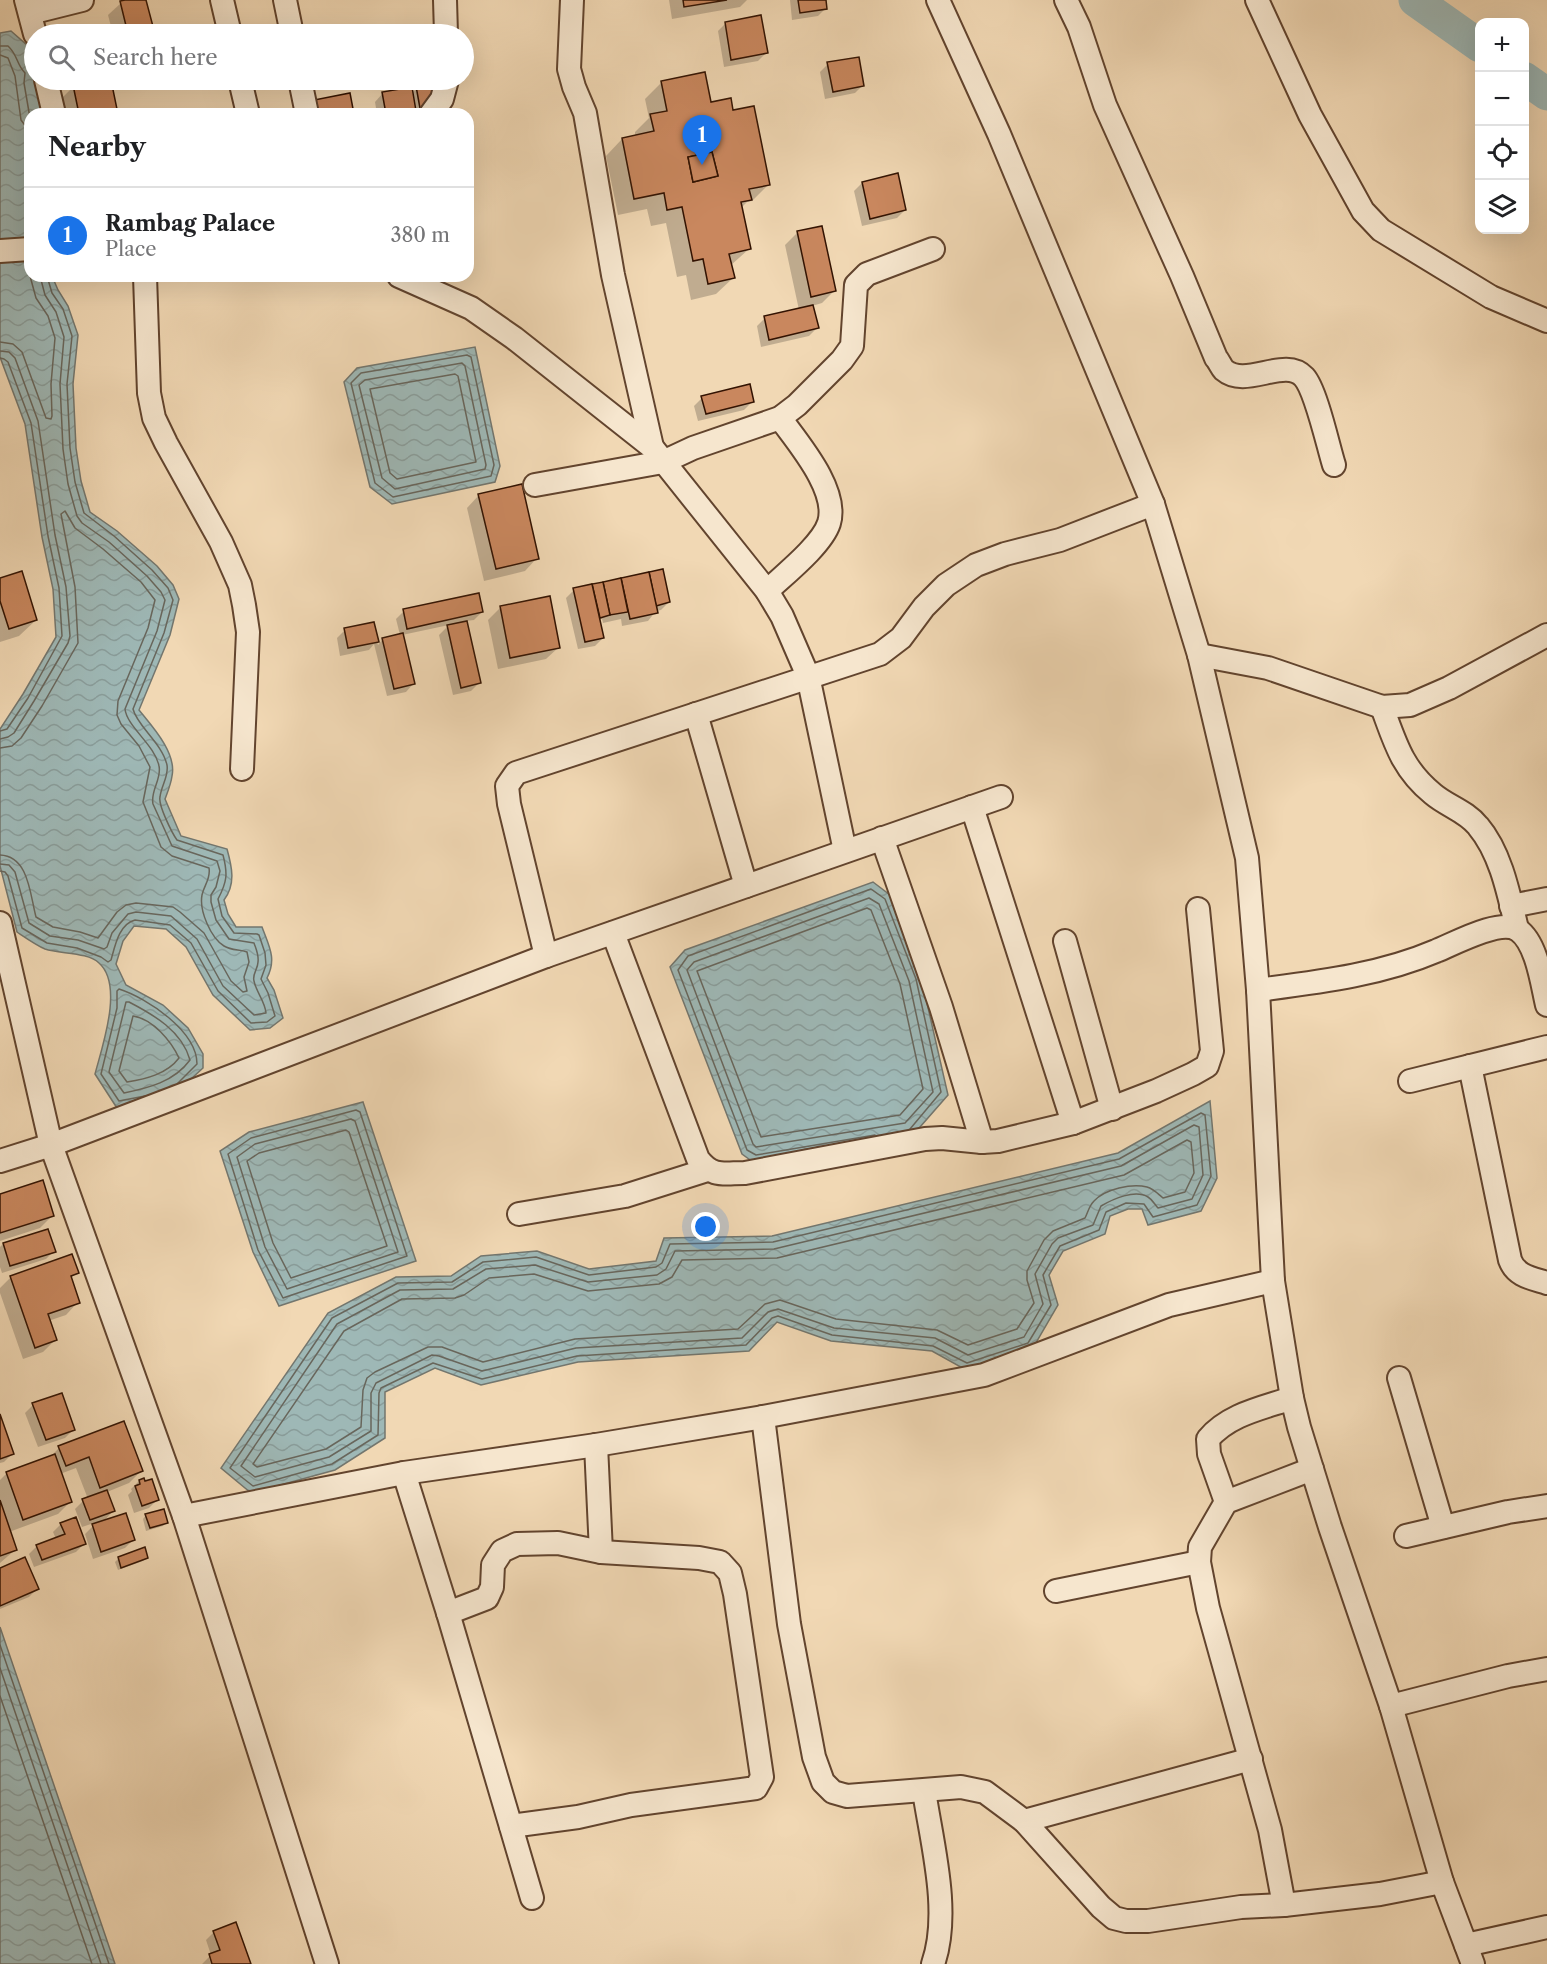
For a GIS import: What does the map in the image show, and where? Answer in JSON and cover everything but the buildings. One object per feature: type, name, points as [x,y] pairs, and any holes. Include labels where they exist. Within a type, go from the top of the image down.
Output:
[{"type":"street","points":[[31,16],[82,0]]},
{"type":"street","points":[[222,0],[228,24]]},
{"type":"street","points":[[285,0],[290,24]]},
{"type":"street","points":[[445,0],[446,24]]},
{"type":"street","points":[[572,0],[569,69],[585,113],[613,275],[658,455]]},
{"type":"street","points":[[938,0],[999,134],[1153,504],[1199,655],[1247,858],[1258,990],[1273,1281],[1292,1398],[1312,1469],[1391,1706],[1442,1882],[1470,1954],[1547,1927]]},
{"type":"street","points":[[1066,0],[1079,27],[1105,105],[1182,276],[1216,358],[1224,370],[1235,375],[1249,376],[1290,369],[1304,376],[1312,391],[1334,465]]},
{"type":"street","points":[[1257,0],[1310,115],[1363,211],[1381,230],[1491,297],[1547,321]]},
{"type":"street","points":[[48,90],[53,108]]},
{"type":"street","points":[[242,90],[247,108]]},
{"type":"street","points":[[302,90],[306,108]]},
{"type":"street","points":[[435,108],[442,99],[444,90]]},
{"type":"street","points":[[0,251],[24,249]]},
{"type":"street","points":[[535,485],[703,444],[780,418],[797,405],[842,360],[852,346],[856,285],[867,274],[933,249]]},
{"type":"street","points":[[145,282],[149,393],[154,418],[221,542],[240,585],[244,605],[248,632],[242,769]]},
{"type":"street","points":[[412,282],[471,308],[514,338],[658,455],[767,591],[782,616],[808,676],[845,851]]},
{"type":"street","points":[[767,591],[809,552],[822,536],[829,522],[829,506],[820,473],[780,418]]},
{"type":"street","points":[[546,956],[509,804],[507,786],[516,773],[880,654],[901,638],[924,607],[946,585],[975,565],[1005,554],[1060,540],[1153,504]]},
{"type":"street","points":[[1199,655],[1268,668],[1382,707],[1410,705],[1449,688],[1547,635]]},
{"type":"street","points":[[1382,707],[1401,758],[1412,773],[1433,795],[1469,816],[1479,826],[1502,869],[1517,929],[1534,951],[1547,1005]]},
{"type":"street","points":[[696,714],[746,886]]},
{"type":"street","points":[[0,1161],[51,1145],[546,956],[1001,797]]},
{"type":"street","points":[[972,807],[1073,1123]]},
{"type":"street","points":[[882,838],[941,1006],[982,1142]]},
{"type":"street","points":[[1511,906],[1547,900]]},
{"type":"street","points":[[519,1214],[625,1196],[707,1170],[718,1173],[746,1173],[926,1139],[998,1141],[1073,1123],[1193,1074],[1207,1065],[1212,1051],[1198,909]]},
{"type":"street","points":[[0,922],[51,1145],[184,1516],[327,1964]]},
{"type":"street","points":[[1258,990],[1345,979],[1419,958],[1488,930],[1504,927],[1517,929]]},
{"type":"street","points":[[614,933],[698,1159],[707,1170]]},
{"type":"street","points":[[1065,941],[1112,1109]]},
{"type":"street","points":[[1410,1081],[1547,1047]]},
{"type":"street","points":[[1470,1066],[1509,1260],[1513,1269],[1522,1276],[1547,1283]]},
{"type":"street","points":[[184,1516],[404,1473],[596,1445],[984,1376],[1169,1305],[1273,1281]]},
{"type":"street","points":[[1399,1378],[1443,1527]]},
{"type":"street","points":[[1226,1502],[1209,1454],[1208,1439],[1230,1419],[1292,1398]]},
{"type":"street","points":[[763,1417],[789,1624],[813,1757],[823,1782],[833,1792],[847,1796],[961,1788],[985,1792],[1024,1821],[1114,1918],[1126,1922],[1148,1921],[1241,1907],[1284,1905],[1380,1894],[1442,1882]]},
{"type":"street","points":[[596,1445],[601,1551]]},
{"type":"street","points":[[1284,1905],[1270,1830],[1208,1608],[1199,1562],[1200,1547],[1226,1502],[1312,1469]]},
{"type":"street","points":[[404,1473],[532,1898]]},
{"type":"street","points":[[1406,1536],[1508,1512],[1547,1506]]},
{"type":"street","points":[[448,1613],[487,1598],[492,1587],[493,1565],[502,1551],[516,1544],[558,1543],[601,1551],[699,1558],[720,1562],[730,1573],[737,1605],[762,1777],[756,1788],[740,1792],[631,1805],[578,1817],[511,1826]]},
{"type":"street","points":[[1056,1591],[1199,1562]]},
{"type":"street","points":[[1391,1706],[1508,1676],[1547,1669]]},
{"type":"street","points":[[1024,1821],[1251,1759]]},
{"type":"street","points":[[924,1791],[938,1882],[940,1929],[938,1950],[933,1964]]},
{"type":"water","points":[[11,31],[24,42],[24,90],[40,90],[42,100],[42,108],[24,108],[24,282],[55,282],[68,306],[78,335],[73,384],[76,448],[81,481],[90,512],[117,531],[157,566],[173,585],[179,599],[170,635],[139,710],[162,740],[171,758],[172,776],[165,799],[181,836],[227,849],[232,875],[232,882],[224,900],[228,914],[236,927],[262,927],[272,959],[267,978],[274,990],[283,1018],[270,1028],[250,1030],[213,995],[186,947],[166,929],[134,926],[123,941],[116,964],[126,985],[163,1005],[188,1028],[203,1054],[203,1068],[180,1089],[117,1108],[95,1074],[106,1033],[111,1001],[106,973],[94,959],[45,949],[17,932],[0,866],[0,729],[56,637],[53,589],[42,537],[25,424],[0,357],[0,33]]},
{"type":"water","points":[[475,347],[500,466],[495,482],[392,504],[370,487],[344,382],[357,368]]},
{"type":"water","points":[[873,882],[890,895],[921,977],[948,1095],[913,1135],[753,1162],[742,1154],[670,967],[685,950]]},
{"type":"water","points":[[1210,1101],[1217,1178],[1201,1211],[1148,1225],[1142,1209],[1128,1209],[1110,1216],[1105,1234],[1063,1251],[1049,1275],[1058,1305],[1033,1348],[966,1370],[932,1351],[831,1341],[777,1322],[749,1351],[578,1362],[481,1385],[435,1368],[385,1392],[385,1438],[335,1470],[251,1493],[221,1468],[328,1313],[396,1277],[451,1276],[481,1256],[537,1251],[589,1269],[656,1261],[664,1238],[772,1236],[1118,1153]]},
{"type":"water","points":[[363,1102],[416,1261],[279,1306],[253,1252],[220,1151],[249,1132]]},
{"type":"water","points":[[0,1627],[115,1964],[0,1964]]},
{"type":"waterway","points":[[1415,0],[1475,42]]},
{"type":"waterway","points":[[1529,81],[1547,94]]},
{"type":"place","name":"Rambag Palace","points":[[702,165]]}]
